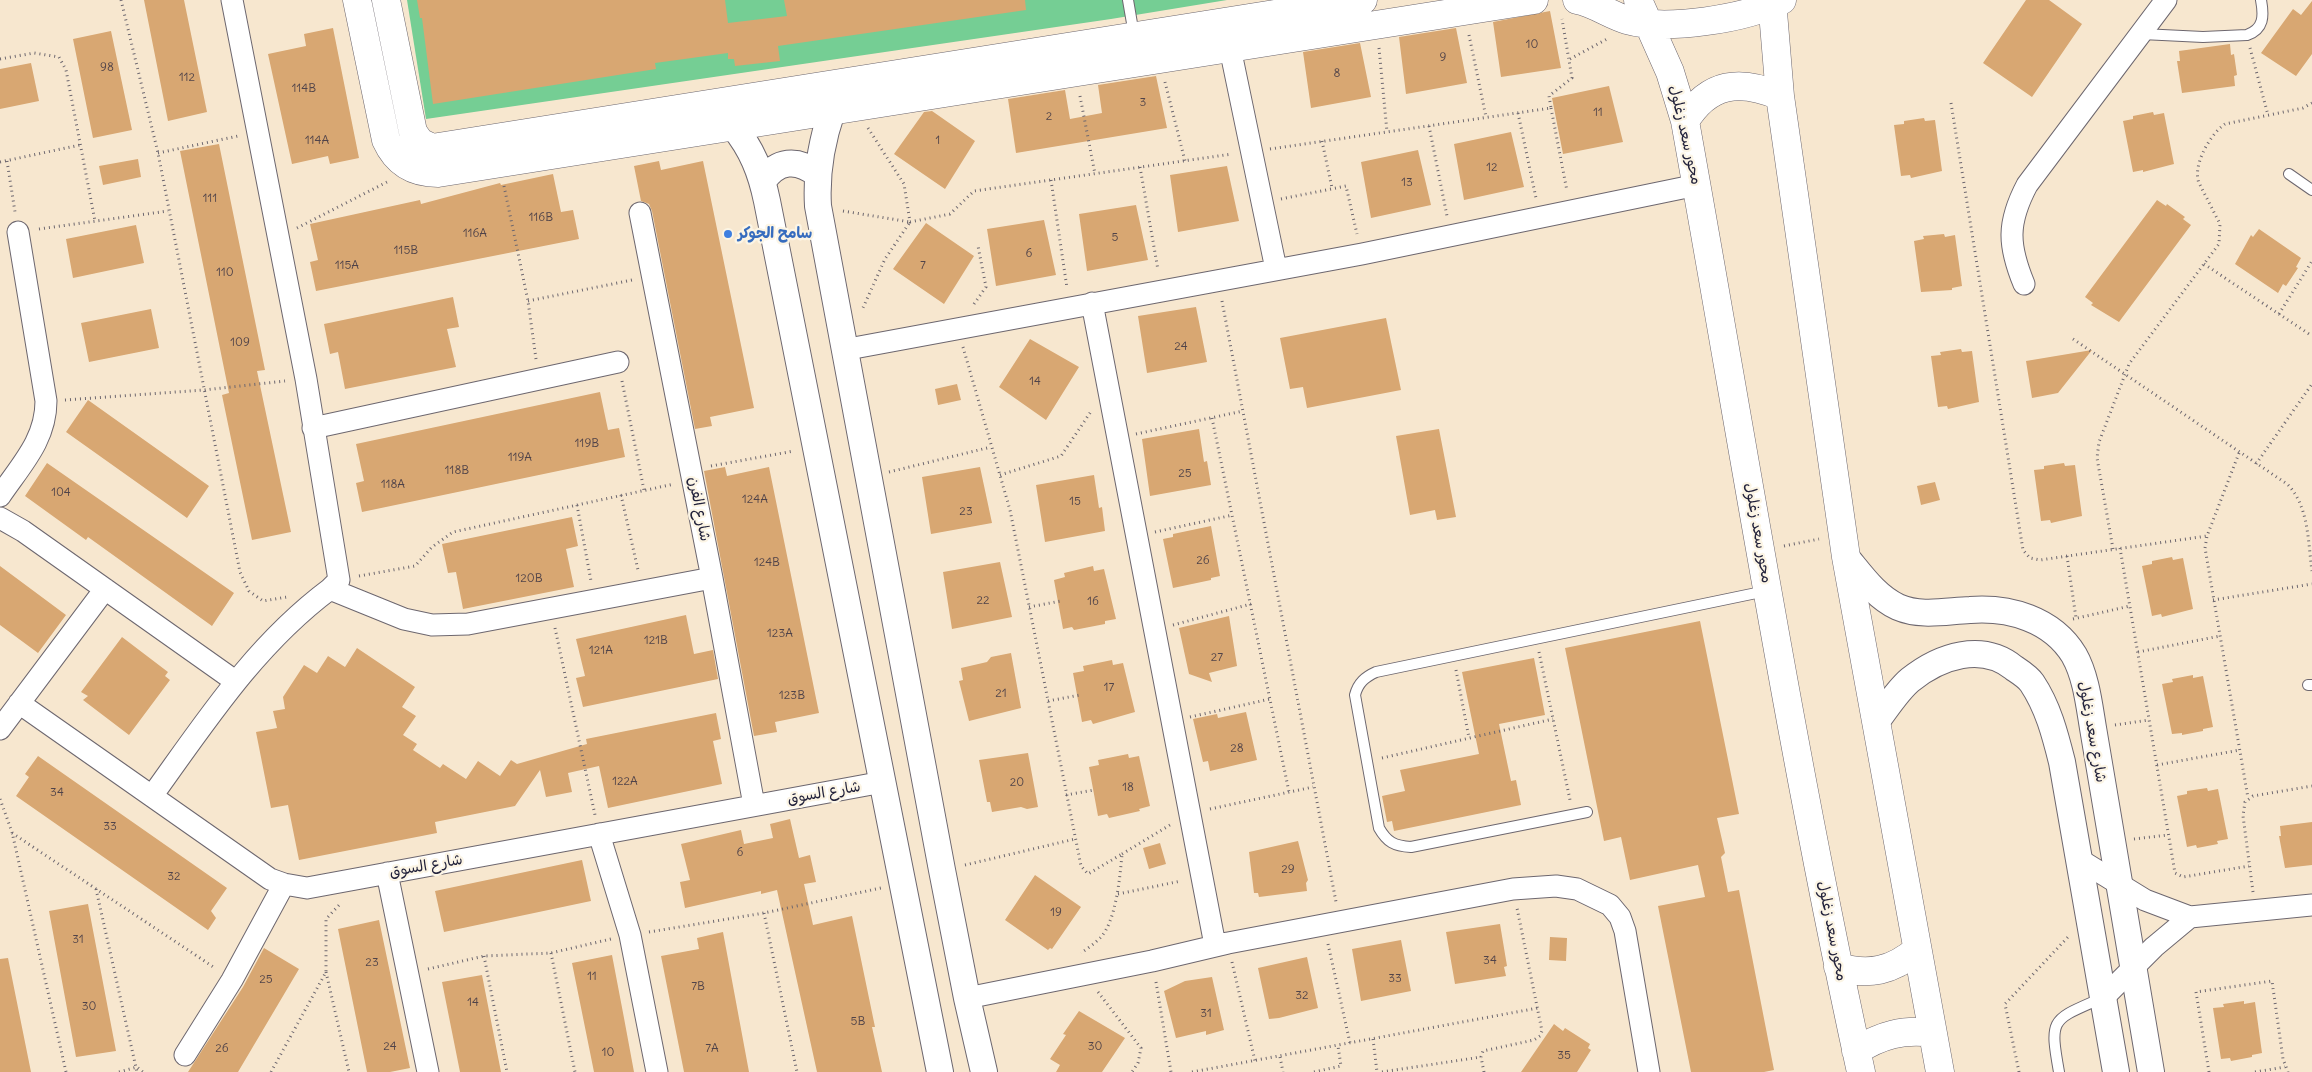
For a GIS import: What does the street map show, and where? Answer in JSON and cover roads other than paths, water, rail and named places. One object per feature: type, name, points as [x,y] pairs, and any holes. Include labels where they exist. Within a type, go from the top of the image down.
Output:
[{"type":"main road","points":[[386,0],[413,132],[420,142],[432,148],[1363,0]]},
{"type":"main road","points":[[354,4],[386,140],[397,157],[413,169],[438,173],[1534,0]]},
{"type":"main road","points":[[1568,5],[1642,16],[1680,25],[1754,11],[1775,2],[1780,96],[1844,546],[1940,1072]]},
{"type":"main road","name":"محور سعد زغلول","points":[[1642,16],[1670,72],[1685,121],[1768,591],[1838,968],[1859,1061]]},
{"type":"main road","points":[[1685,121],[1695,104],[1710,93],[1728,86],[1756,88],[1780,96]]},
{"type":"main road","points":[[1838,968],[1863,972],[1889,969],[1904,961],[1917,950]]},
{"type":"main road","points":[[1859,1061],[1885,1035],[1900,1032],[1933,1033]]},
{"type":"street","points":[[232,0],[306,379],[335,584]]},
{"type":"street","points":[[2024,284],[2014,260],[2012,234],[2015,209],[2027,185],[2141,34],[2157,6]]},
{"type":"street","points":[[1230,48],[1276,269]]},
{"type":"street","points":[[843,109],[821,148],[816,174],[818,206],[843,350],[942,870],[967,998],[984,1072]]},
{"type":"street","points":[[733,126],[751,152],[763,182],[940,1072]]},
{"type":"street","points":[[763,182],[769,172],[788,162],[808,167],[816,174]]},
{"type":"street","points":[[843,350],[1362,254],[1697,185]]},
{"type":"street","name":"شارع الفرن","points":[[640,213],[712,578],[754,805]]},
{"type":"street","points":[[0,496],[42,434],[46,418],[46,401],[18,232]]},
{"type":"street","points":[[1092,303],[1202,876],[1222,944]]},
{"type":"street","points":[[313,428],[618,362]]},
{"type":"street","points":[[0,518],[105,588],[235,681]]},
{"type":"street","name":"شارع سعد زغلول","points":[[1844,546],[1885,600],[1912,611],[1926,613],[1973,610],[2002,611],[2026,617],[2045,625],[2061,639],[2074,655],[2081,672],[2093,728],[2151,1072]]},
{"type":"street","points":[[335,584],[404,620],[432,625],[468,624],[712,578]]},
{"type":"street","points":[[152,796],[235,681],[297,614],[335,584]]},
{"type":"street","points":[[0,729],[105,588]]},
{"type":"street","points":[[1876,722],[1908,681],[1928,667],[1954,656],[1982,652],[2005,660],[2030,681],[2043,703],[2054,730],[2090,915],[2102,998],[2116,1072]]},
{"type":"street","name":"شارع السوق","points":[[20,703],[257,870],[284,884],[307,888],[883,782]]},
{"type":"street","points":[[599,834],[630,935],[657,1072]]},
{"type":"street","points":[[2080,860],[2119,885],[2159,907],[2190,917],[2312,905]]},
{"type":"street","points":[[387,873],[428,1072]]},
{"type":"street","points":[[185,1055],[232,980],[284,884]]},
{"type":"street","points":[[967,998],[1079,967],[1152,961],[1222,944],[1331,922],[1513,889],[1556,886],[1577,889],[1610,905],[1620,917],[1625,931],[1649,1072]]},
{"type":"street","points":[[2102,998],[2190,917]]},
{"type":"lane","points":[[1128,0],[1134,36]]},
{"type":"lane","points":[[2141,34],[2203,37],[2247,35],[2262,23],[2261,0]]},
{"type":"lane","points":[[2289,174],[2312,190]]},
{"type":"lane","points":[[1587,812],[1411,847],[1395,846],[1385,839],[1379,828],[1355,695],[1362,680],[1376,672],[1768,591]]},
{"type":"lane","points":[[2058,1072],[2053,1038],[2055,1025],[2064,1015],[2102,998]]},
{"type":"place","name":"سامح الجوكر","points":[[728,234]]}]
